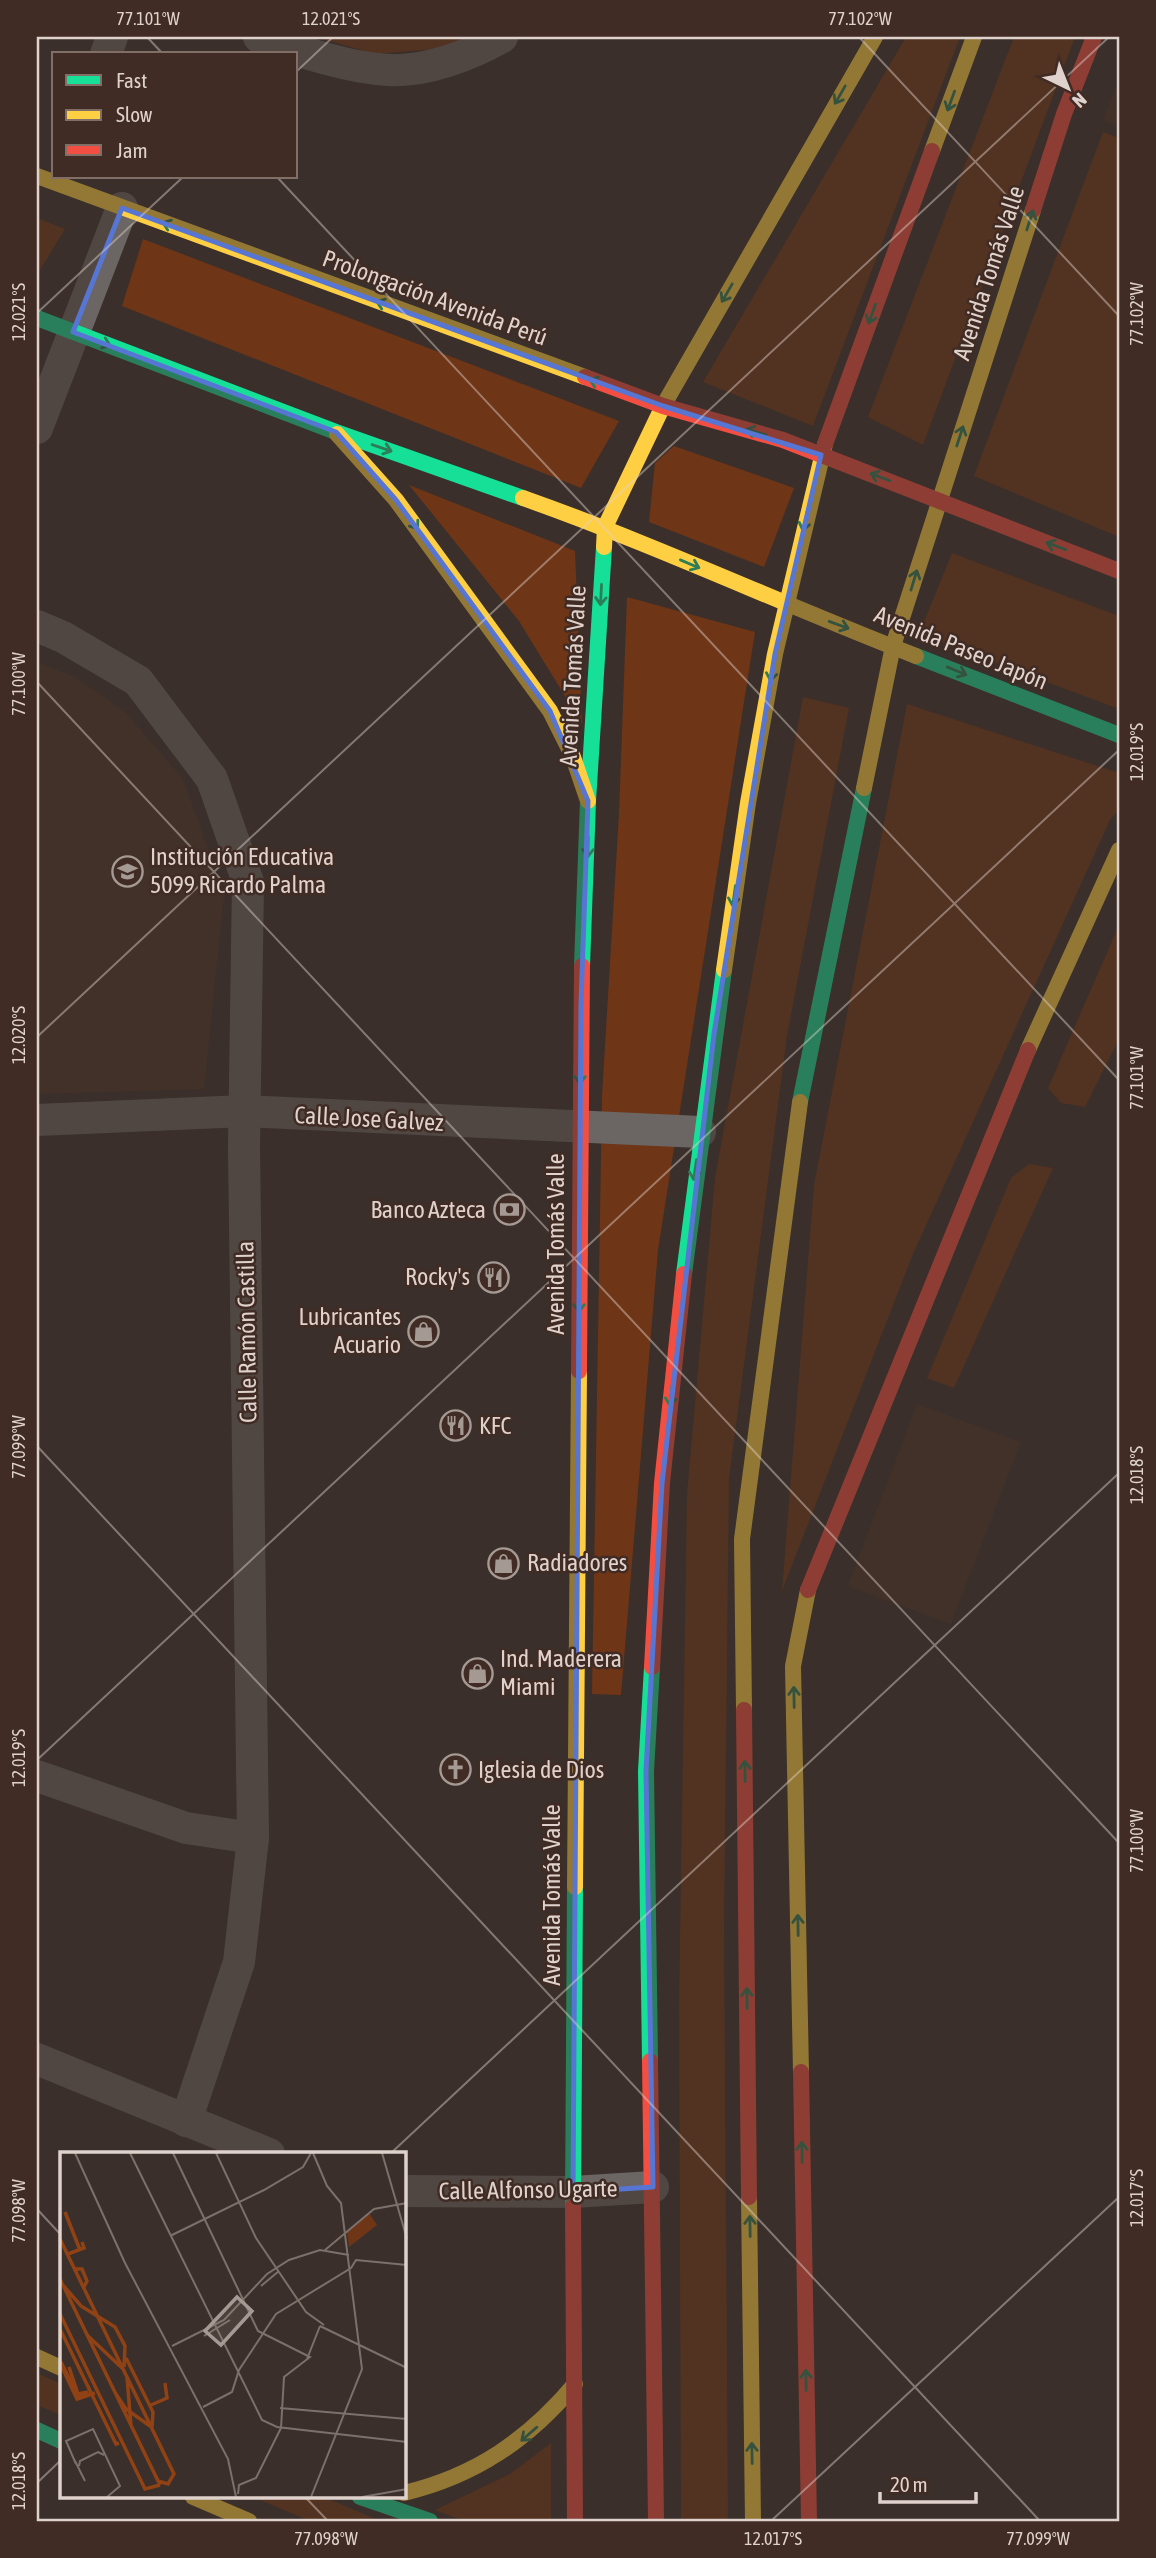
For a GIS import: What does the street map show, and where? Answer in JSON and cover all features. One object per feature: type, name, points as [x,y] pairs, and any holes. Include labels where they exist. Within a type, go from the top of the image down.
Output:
[{"type":"main road","name":"Avenida Tomás Valle","points":[[575,2521],[573,2192],[580,1129],[589,801],[605,527],[663,406],[875,37]]},
{"type":"main road","points":[[656,2521],[646,1771],[662,1483],[701,1132],[748,803],[785,605],[821,455],[974,37]]},
{"type":"main road","name":"Avenida Tomás Valle","points":[[753,2521],[742,1539],[796,1121],[893,646],[1064,114],[1094,37]]},
{"type":"main road","name":"Prolongación Avenida Perú","points":[[50,179],[122,208],[663,406],[783,440],[821,455]]},
{"type":"main road","points":[[37,318],[336,432],[605,527],[785,605]]},
{"type":"main road","points":[[336,432],[396,500],[550,711],[573,757],[589,801]]},
{"type":"main road","points":[[821,455],[1119,571]]},
{"type":"main road","name":"Avenida Paseo Japón","points":[[785,605],[1119,735]]},
{"type":"main road","points":[[809,2521],[793,1666],[808,1589],[1003,1105],[1119,850]]},
{"type":"main road","points":[[37,2357],[60,2368]]},
{"type":"main road","points":[[406,2493],[432,2488],[497,2458],[527,2437],[575,2385]]},
{"type":"main road","points":[[37,2430],[60,2441]]},
{"type":"main road","points":[[195,2498],[249,2521]]},
{"type":"main road","points":[[365,2498],[430,2521]]},
{"type":"street","points":[[259,37],[300,44],[390,70],[437,64],[502,37]]},
{"type":"street","points":[[37,428],[122,208]]},
{"type":"street","name":"Calle Ramón Castilla","points":[[37,626],[63,637],[138,681],[212,779],[248,883],[245,1111],[253,1838],[239,1962],[186,2120]]},
{"type":"street","name":"Calle Jose Galvez","points":[[37,1120],[245,1111],[580,1129],[701,1132]]},
{"type":"street","points":[[37,1776],[186,1828],[253,1838]]},
{"type":"street","points":[[37,2059],[264,2152]]},
{"type":"street","name":"Calle Alfonso Ugarte","points":[[406,2191],[573,2192],[653,2187]]},
{"type":"highlighted area","points":[[122,208],[663,406],[821,455],[775,654],[714,1034],[662,1483],[646,1771],[653,2187],[573,2192],[581,1004],[588,801],[550,711],[396,500],[336,432],[73,332]]},
{"type":"shaded area","points":[[316,37],[476,37],[448,48],[375,54]]},
{"type":"shaded area","points":[[906,37],[960,37],[813,426],[703,382]]},
{"type":"shaded area","points":[[1014,37],[1075,37],[923,445],[868,417]]},
{"type":"shaded area","points":[[1119,80],[1119,126],[1103,120]]},
{"type":"shaded area","points":[[1103,132],[1119,138],[1119,537],[974,476]]},
{"type":"shaded area","points":[[37,218],[65,229],[40,270],[37,269]]},
{"type":"shaded area","points":[[143,239],[619,421],[581,488],[122,306]]},
{"type":"shaded area","points":[[674,446],[794,488],[764,567],[649,522],[655,463]]},
{"type":"shaded area","points":[[409,485],[575,551],[582,724],[519,621]]},
{"type":"shaded area","points":[[952,553],[1119,616],[1119,709],[919,634]]},
{"type":"shaded area","points":[[627,597],[755,632],[658,1250],[621,1695],[592,1694],[602,1096],[619,814]]},
{"type":"shaded area","name":"Institución Educativa 5099 Ricardo Palma","points":[[37,663],[73,676],[124,711],[183,779],[224,894],[204,1089],[37,1094]]},
{"type":"shaded area","points":[[803,697],[849,708],[787,1036],[729,1479],[724,1927],[728,2521],[681,2521],[679,2006],[687,1494],[715,1178]]},
{"type":"shaded area","points":[[907,704],[1119,773],[1119,810],[1110,820],[913,1254],[782,1591],[814,1185]]},
{"type":"shaded area","points":[[1119,925],[1119,1039],[1085,1107],[1061,1103],[1048,1088]]},
{"type":"shaded area","points":[[1029,1164],[1053,1168],[954,1388],[927,1378],[1011,1178]]},
{"type":"shaded area","points":[[917,1404],[1021,1442],[951,1624],[848,1586]]},
{"type":"shaded area","points":[[37,2373],[60,2384],[60,2415],[37,2405]]},
{"type":"shaded area","points":[[551,2443],[551,2521],[464,2521],[435,2510],[510,2474]]},
{"type":"shaded area","points":[[255,2498],[326,2498],[380,2521],[310,2521]]},
{"type":"traffic: fast","points":[[37,318],[336,432],[523,498]]},
{"type":"traffic: fast","points":[[582,966],[588,801],[604,547]]},
{"type":"traffic: fast","points":[[916,656],[1119,735]]},
{"type":"traffic: fast","points":[[800,1102],[864,788]]},
{"type":"traffic: fast","points":[[684,1274],[724,970]]},
{"type":"traffic: fast","points":[[650,2061],[646,1771],[652,1667]]},
{"type":"traffic: fast","points":[[573,2206],[575,1887]]},
{"type":"traffic: fast","points":[[37,2430],[60,2441]]},
{"type":"traffic: fast","points":[[363,2498],[430,2521]]},
{"type":"traffic: slow","points":[[604,547],[605,527],[663,406],[875,37]]},
{"type":"traffic: slow","points":[[932,151],[974,37]]},
{"type":"traffic: slow","points":[[37,176],[585,377]]},
{"type":"traffic: slow","points":[[864,788],[893,646],[1033,210]]},
{"type":"traffic: slow","points":[[337,434],[396,500],[550,711],[573,757],[588,801]]},
{"type":"traffic: slow","points":[[724,970],[748,803],[775,654],[825,444]]},
{"type":"traffic: slow","points":[[523,498],[622,535],[916,656]]},
{"type":"traffic: slow","points":[[1028,1050],[1119,850]]},
{"type":"traffic: slow","points":[[744,1710],[742,1539],[800,1102]]},
{"type":"traffic: slow","points":[[575,1887],[579,1371]]},
{"type":"traffic: slow","points":[[801,2072],[793,1666],[808,1590]]},
{"type":"traffic: slow","points":[[749,2197],[753,2521]]},
{"type":"traffic: slow","points":[[37,2357],[60,2368]]},
{"type":"traffic: slow","points":[[406,2492],[454,2477],[498,2453],[538,2422],[575,2384]]},
{"type":"traffic: slow","points":[[195,2498],[249,2521]]},
{"type":"traffic: jam","points":[[1033,210],[1064,114],[1094,37]]},
{"type":"traffic: jam","points":[[825,444],[932,151]]},
{"type":"traffic: jam","points":[[585,377],[663,406],[783,440],[1119,571]]},
{"type":"traffic: jam","points":[[579,1371],[582,966]]},
{"type":"traffic: jam","points":[[808,1590],[1028,1050]]},
{"type":"traffic: jam","points":[[652,1667],[662,1483],[684,1274]]},
{"type":"traffic: jam","points":[[744,1710],[749,2197]]},
{"type":"traffic: jam","points":[[650,2061],[656,2521]]},
{"type":"traffic: jam","points":[[801,2072],[809,2521]]},
{"type":"traffic: jam","points":[[573,2206],[575,2521]]},
{"type":"place","name":"Institución Educativa 5099 Ricardo Palma","points":[[127,871]]},
{"type":"place","name":"Banco Azteca","points":[[509,1210]]},
{"type":"place","name":"Rocky's","points":[[493,1277]]},
{"type":"place","name":"Lubricantes Acuario","points":[[424,1331]]},
{"type":"place","name":"KFC","points":[[456,1426]]},
{"type":"place","name":"Radiadores","points":[[504,1563]]},
{"type":"place","name":"Ind. Maderera Miami","points":[[477,1673]]},
{"type":"place","name":"Iglesia de Dios","points":[[455,1770]]}]
